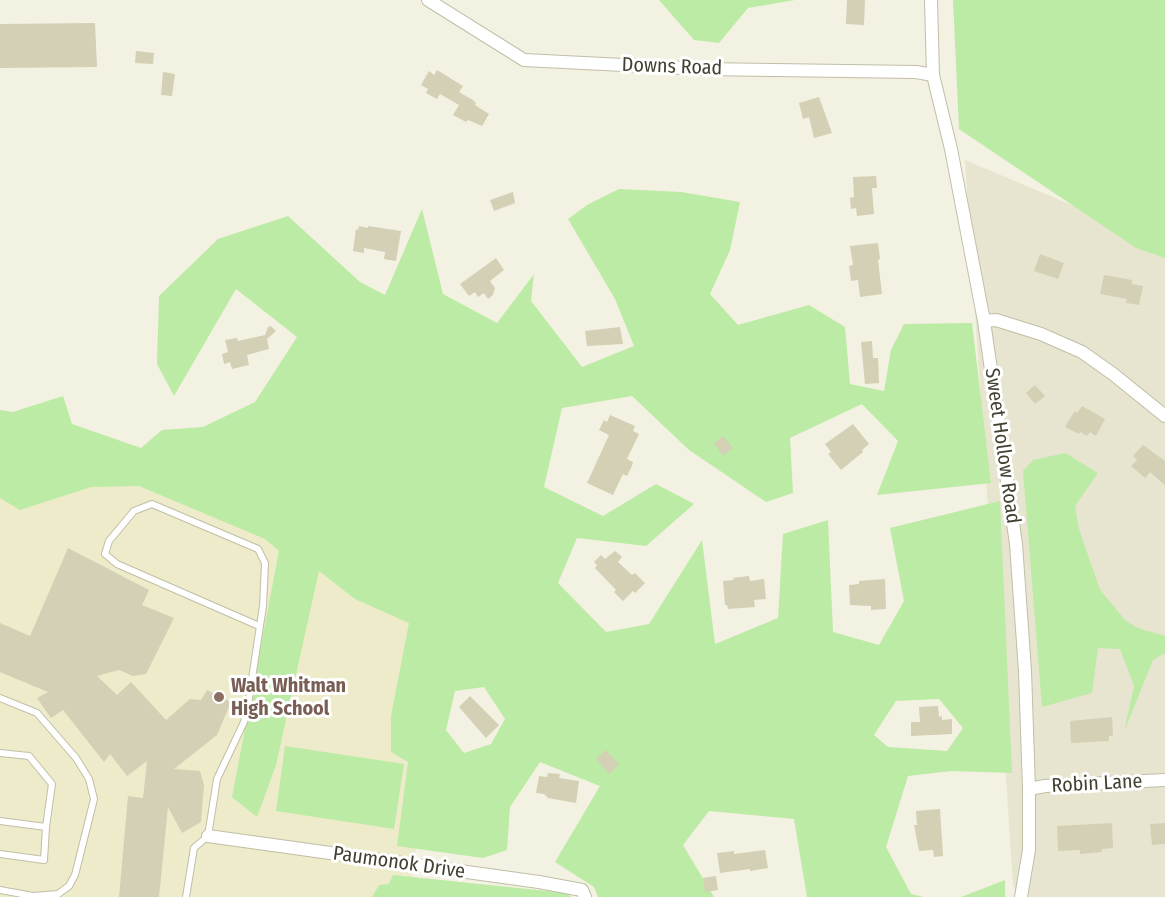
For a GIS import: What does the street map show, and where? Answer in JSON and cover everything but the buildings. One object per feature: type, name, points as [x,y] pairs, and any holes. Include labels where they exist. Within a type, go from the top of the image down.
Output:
[{"type":"street","name":"Downs Road","points":[[428,0],[524,60],[703,69],[916,72],[933,75]]},
{"type":"street","name":"Sweet Hollow Road","points":[[931,0],[933,75],[951,149],[984,321],[1016,544],[1025,671],[1029,789],[1029,850],[1021,897]]},
{"type":"street","points":[[984,321],[996,320],[1030,330],[1082,352],[1165,416]]},
{"type":"street","name":"Robin Lane","points":[[1029,789],[1165,780]]},
{"type":"street","name":"Paumonok Drive","points":[[208,836],[539,882],[582,890],[585,897]]},
{"type":"lane","points":[[186,897],[194,848],[208,836],[217,779],[244,722],[263,606],[265,563],[258,549],[152,504],[134,511],[109,541],[105,554],[117,564],[259,626]]},
{"type":"lane","points":[[0,698],[38,713],[76,758],[89,779],[94,799],[75,875],[69,886],[58,894],[41,895],[0,890]]},
{"type":"lane","points":[[0,753],[29,756],[51,784],[44,860],[0,854]]},
{"type":"lane","points":[[0,821],[46,827]]},
{"type":"shaded area","points":[[965,160],[1126,228],[1165,247],[1165,897],[1017,897],[1013,884]]},
{"type":"shaded area","name":"Walt Whitman High School","points":[[0,436],[467,509],[410,888],[379,885],[372,897],[0,897]]},
{"type":"green space","points":[[659,0],[795,0],[748,8],[719,43],[694,40]]},
{"type":"green space","points":[[953,0],[1165,0],[1165,258],[1136,248],[959,129]]},
{"type":"green space","points":[[619,189],[681,192],[740,202],[730,250],[710,294],[738,325],[809,305],[845,327],[850,384],[884,391],[891,350],[904,324],[972,323],[991,483],[877,495],[898,441],[862,404],[790,438],[793,493],[766,502],[689,450],[632,396],[562,408],[544,487],[603,516],[656,484],[694,504],[646,546],[577,538],[558,583],[606,632],[649,624],[702,540],[715,644],[778,618],[783,534],[828,520],[833,632],[879,645],[904,601],[890,528],[1000,501],[1012,773],[952,771],[908,776],[886,847],[911,894],[924,897],[807,897],[794,819],[709,811],[683,845],[714,897],[598,897],[594,887],[555,862],[600,786],[540,762],[510,807],[507,850],[483,858],[397,846],[408,762],[391,752],[391,716],[409,623],[355,599],[319,571],[276,765],[257,817],[232,797],[279,551],[265,539],[139,486],[91,487],[20,510],[0,498],[0,410],[13,412],[63,396],[72,424],[141,448],[162,430],[203,427],[255,402],[297,337],[236,289],[174,396],[157,364],[159,296],[218,239],[288,216],[360,282],[385,295],[422,209],[443,294],[497,323],[534,274],[531,301],[582,367],[634,346],[615,299],[568,219],[587,205]],"holes":[[[484,687],[505,719],[491,744],[464,753],[446,730],[455,691]],[[939,699],[963,728],[947,751],[888,747],[874,735],[896,701]]]},
{"type":"green space","points":[[1065,453],[1098,473],[1075,506],[1079,529],[1100,590],[1126,621],[1138,628],[1165,636],[1165,653],[1153,660],[1124,732],[1134,686],[1120,649],[1098,648],[1092,693],[1042,707],[1023,471],[1033,460]]},
{"type":"green space","points":[[285,746],[404,764],[394,829],[276,811]]},
{"type":"green space","points":[[393,875],[566,893],[572,897],[372,897],[379,885],[389,884]]},
{"type":"green space","points":[[1005,880],[1005,897],[961,897]]},
{"type":"place","name":"Walt Whitman High School","points":[[219,697]]}]
